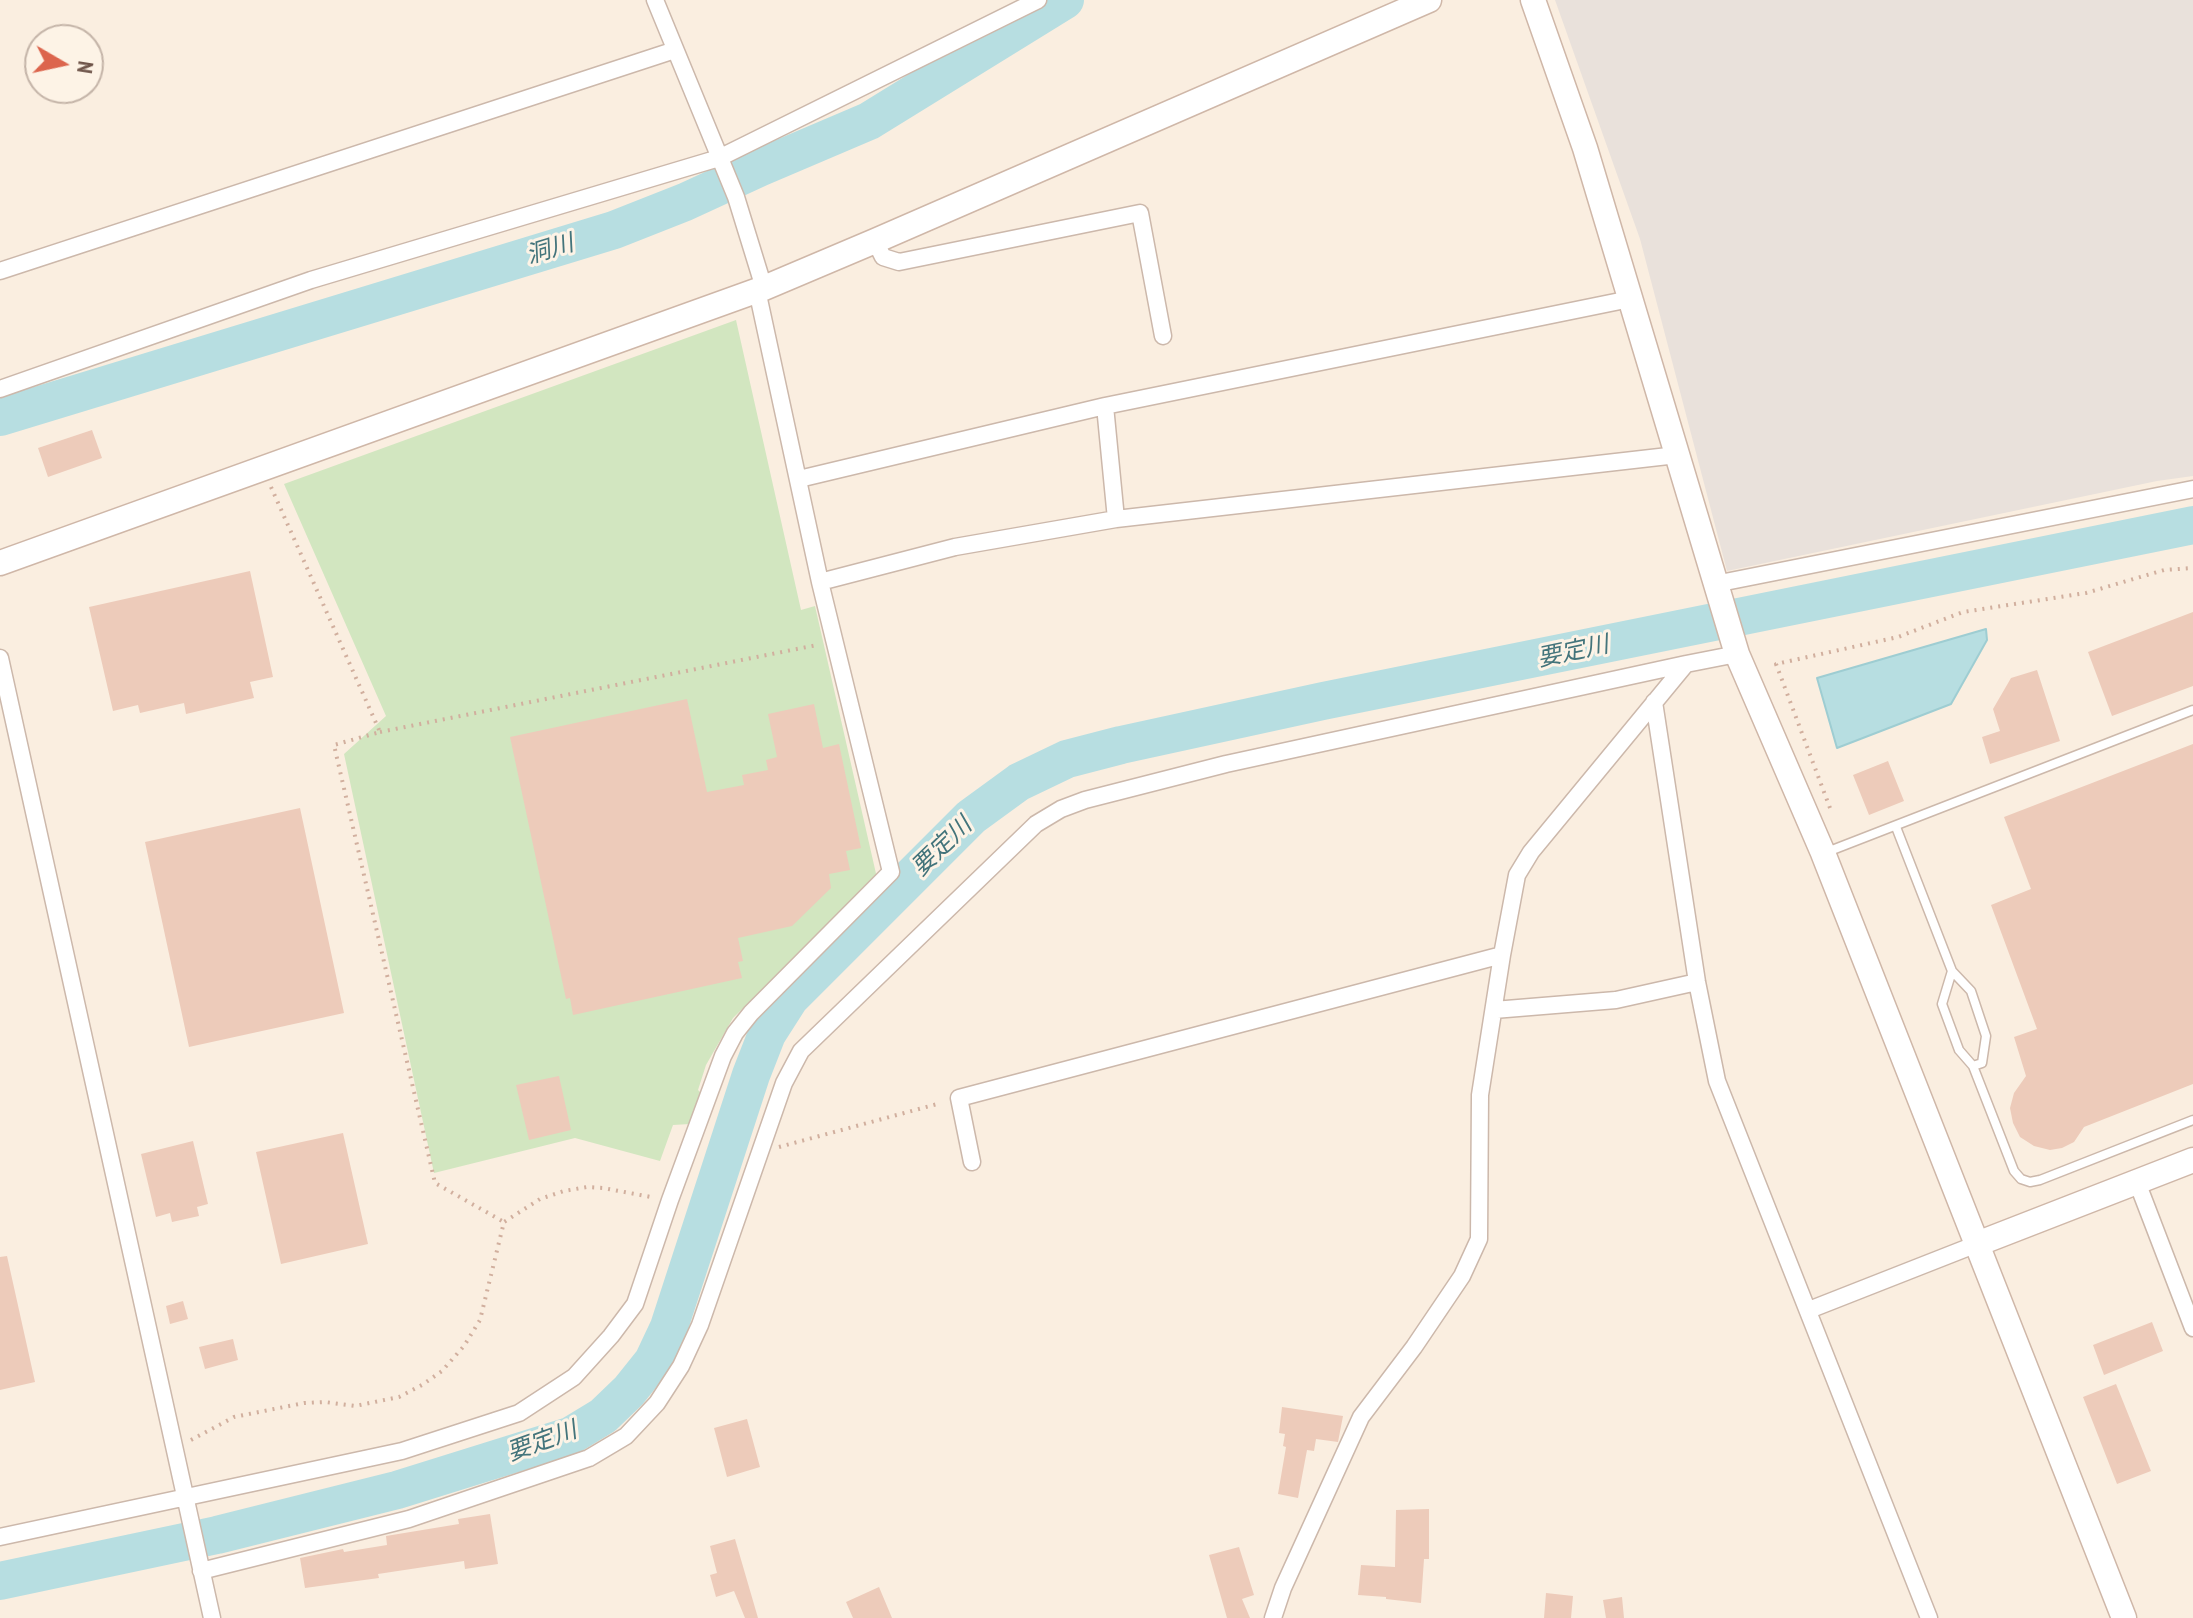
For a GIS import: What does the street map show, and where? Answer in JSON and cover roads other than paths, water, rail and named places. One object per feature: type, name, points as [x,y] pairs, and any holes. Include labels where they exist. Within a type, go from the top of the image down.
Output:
[{"type":"street","points":[[0,1537],[402,1451],[519,1413],[574,1377],[635,1304],[723,1056],[735,1033],[751,1013],[891,872],[820,582],[761,289],[736,197],[655,0]]},
{"type":"street","points":[[0,389],[311,280],[721,162],[1038,0]]},
{"type":"street","points":[[0,563],[761,289],[1429,0]]},
{"type":"street","points":[[1533,0],[1585,148],[1737,654],[1823,853],[2124,1618]]},
{"type":"street","points":[[0,271],[675,50]]},
{"type":"street","points":[[875,241],[883,257],[899,262],[1140,213],[1163,336]]},
{"type":"street","points":[[799,479],[1105,406],[1630,299]]},
{"type":"street","points":[[1105,406],[1116,519]]},
{"type":"street","points":[[820,582],[955,547],[1116,519],[1677,455]]},
{"type":"street","points":[[1715,584],[2193,489]]},
{"type":"street","points":[[200,1567],[409,1519],[589,1458],[626,1436],[657,1403],[700,1325],[784,1083],[801,1051],[1036,824],[1061,809],[1226,764],[1737,654]]},
{"type":"street","points":[[0,658],[212,1618]]},
{"type":"street","points":[[1273,1618],[1283,1588],[1361,1417],[1462,1276],[1479,1239],[1480,1095],[1517,875],[1531,852],[1686,664]]},
{"type":"street","points":[[1654,702],[1697,982],[1717,1081],[1929,1618]]},
{"type":"street","points":[[972,1162],[959,1098],[1502,955]]},
{"type":"street","points":[[1494,1010],[1616,1000],[1697,982]]},
{"type":"street","points":[[1809,1310],[2193,1160]]},
{"type":"street","points":[[2137,1182],[2193,1328]]},
{"type":"lane","points":[[1823,853],[2193,710]]},
{"type":"lane","points":[[1896,827],[1952,971],[1971,991],[1986,1036],[1982,1063],[1973,1066]]},
{"type":"lane","points":[[1952,971],[1942,1004],[1959,1050],[1973,1066],[2014,1171],[2021,1179],[2030,1182],[2040,1180],[2193,1120]]},
{"type":"water","points":[[1986,629],[1987,640],[1951,704],[1837,748],[1817,678]]},
{"type":"waterway","name":"洞川","points":[[0,417],[614,230],[869,121],[1065,0]]},
{"type":"waterway","name":"要定川","points":[[0,1581],[217,1535],[397,1490],[570,1436],[603,1416],[629,1391],[653,1361],[669,1327],[751,1075],[767,1034],[790,998],[971,817],[1019,782],[1067,759],[1121,745],[1323,701],[2193,525]]}]
